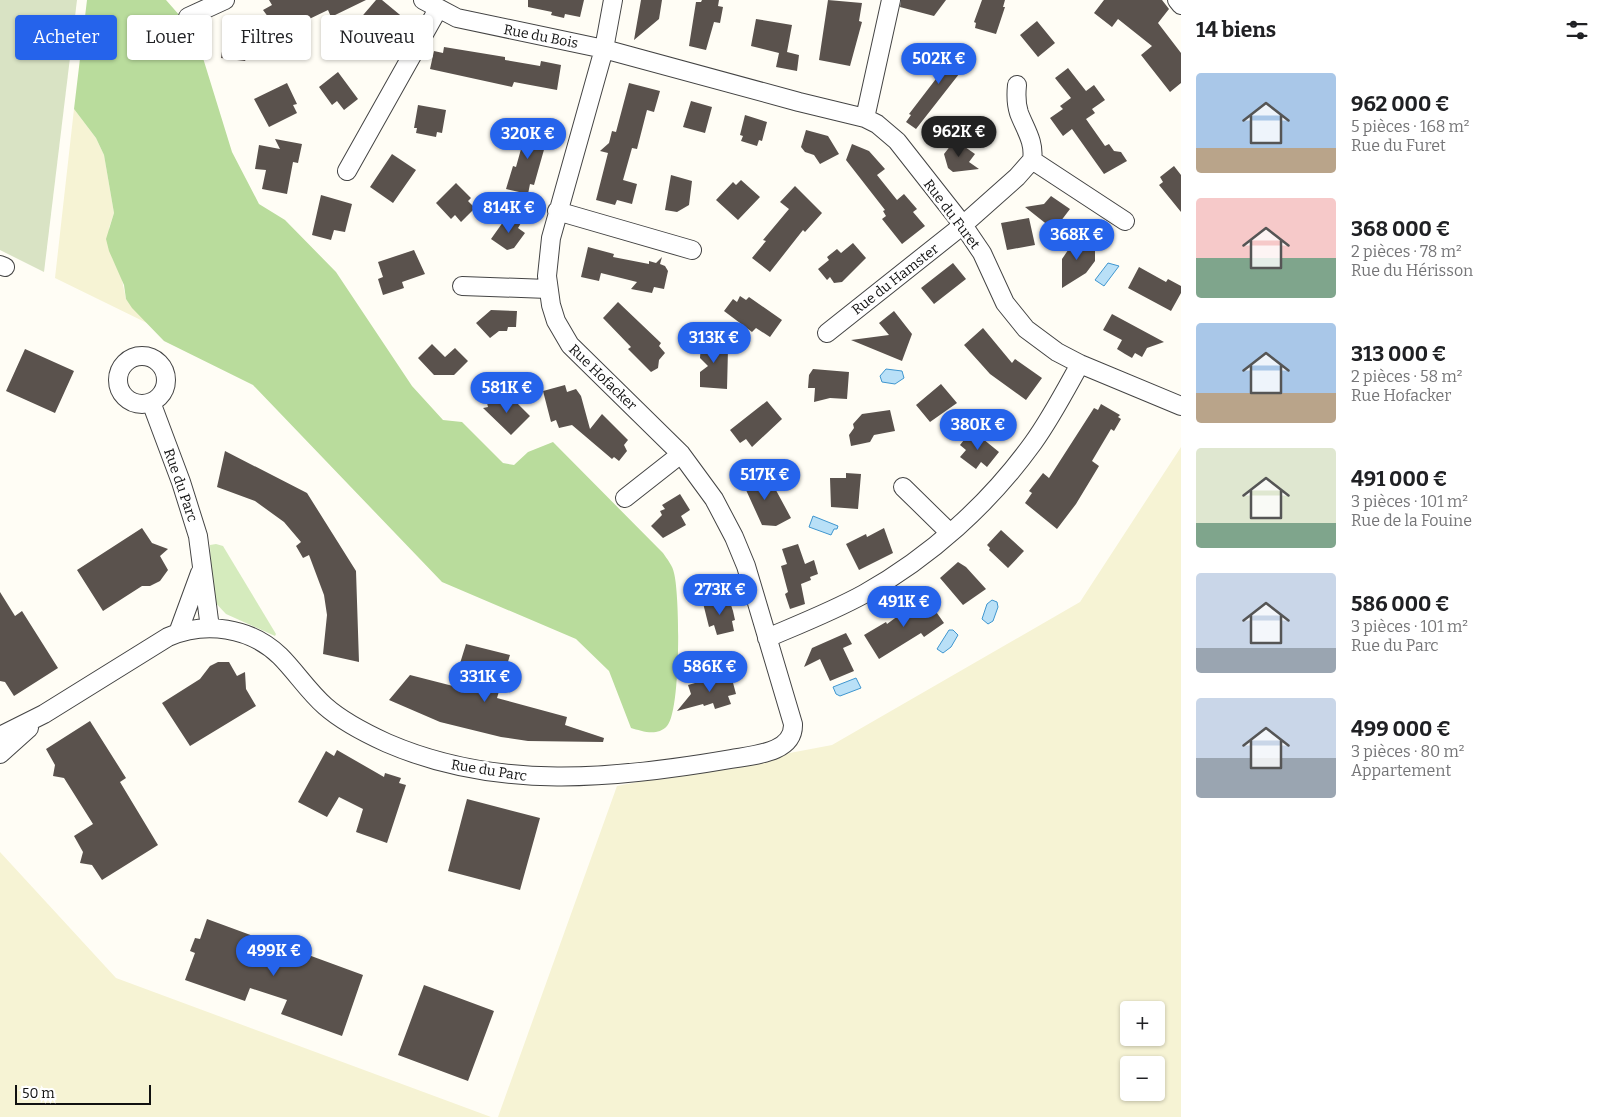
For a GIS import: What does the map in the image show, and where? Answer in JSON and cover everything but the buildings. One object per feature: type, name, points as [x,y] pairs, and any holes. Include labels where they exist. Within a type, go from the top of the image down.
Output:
[{"type":"street","points":[[192,15],[225,0]]},
{"type":"street","name":"Rue Hofacker","points":[[613,0],[604,49],[557,211],[548,259],[548,289],[556,321],[570,345],[681,454],[714,499],[734,537],[753,587],[793,724]]},
{"type":"street","points":[[865,118],[891,0]]},
{"type":"street","points":[[1177,0],[1181,5]]},
{"type":"street","points":[[347,171],[431,4]]},
{"type":"street","name":"Rue du Bois","points":[[431,4],[457,18],[480,24],[604,49]]},
{"type":"street","name":"Rue du Furet","points":[[604,49],[865,118],[888,131],[963,225],[982,253],[1005,303],[1015,318],[1039,340],[1080,364],[1181,406]]},
{"type":"street","points":[[1017,85],[1016,100],[1031,141],[1032,160],[1125,221]]},
{"type":"street","name":"Rue du Hamster","points":[[827,333],[963,225],[1017,177],[1032,160]]},
{"type":"street","points":[[557,211],[692,250]]},
{"type":"street","points":[[462,286],[548,289]]},
{"type":"street","points":[[767,638],[865,594],[908,566],[950,533],[998,487],[1014,468],[1051,415],[1080,364]]},
{"type":"street","name":"Rue du Parc","points":[[151,402],[194,521],[201,553],[210,628]]},
{"type":"street","points":[[625,498],[681,454]]},
{"type":"street","points":[[903,487],[950,533]]},
{"type":"street","name":"Rue du Parc","points":[[178,633],[202,570]]},
{"type":"street","name":"Rue du Parc","points":[[0,736],[44,714],[178,633],[210,628],[237,632],[270,648],[326,706],[362,731],[403,749],[446,764],[493,773],[527,777],[575,777],[684,767],[776,749],[790,740],[793,724]]},
{"type":"street","name":"Rue du Parc","points":[[0,754],[44,714]]},
{"type":"shaded area","points":[[74,109],[96,138],[104,155],[114,213],[109,228],[112,258],[121,275],[126,299],[149,324],[55,278]]},
{"type":"shaded area","points":[[1181,447],[1181,1117],[498,1117],[617,786],[832,745],[1080,602]]},
{"type":"shaded area","points":[[0,852],[116,978],[491,1117],[0,1117]]},
{"type":"green space","points":[[0,0],[77,0],[75,15],[15,15],[15,60],[70,60],[44,272],[0,250]]},
{"type":"green space","points":[[87,0],[166,0],[179,15],[127,15],[127,60],[204,60],[232,152],[259,204],[285,220],[336,272],[412,386],[443,420],[462,422],[503,463],[514,465],[528,452],[553,442],[663,553],[674,573],[678,627],[675,699],[672,716],[667,726],[654,732],[631,728],[609,671],[576,639],[442,582],[253,385],[164,341],[132,308],[126,299],[124,285],[109,251],[106,239],[114,213],[104,155],[96,138],[74,109],[80,60],[117,60],[117,15],[85,15]]},
{"type":"green space","points":[[210,545],[223,546],[276,634],[275,636],[226,614],[212,599]]},
{"type":"water","points":[[1108,263],[1119,266],[1104,286],[1095,280]]},
{"type":"water","points":[[886,369],[902,371],[904,378],[895,384],[882,382],[880,376]]},
{"type":"water","points":[[813,516],[838,526],[837,529],[834,529],[831,535],[809,527]]},
{"type":"water","points":[[992,600],[997,602],[998,607],[993,621],[988,624],[982,619],[987,604]]},
{"type":"water","points":[[949,630],[953,630],[958,635],[951,647],[943,653],[937,649]]},
{"type":"water","points":[[856,678],[861,688],[840,696],[836,694],[833,687]]}]
